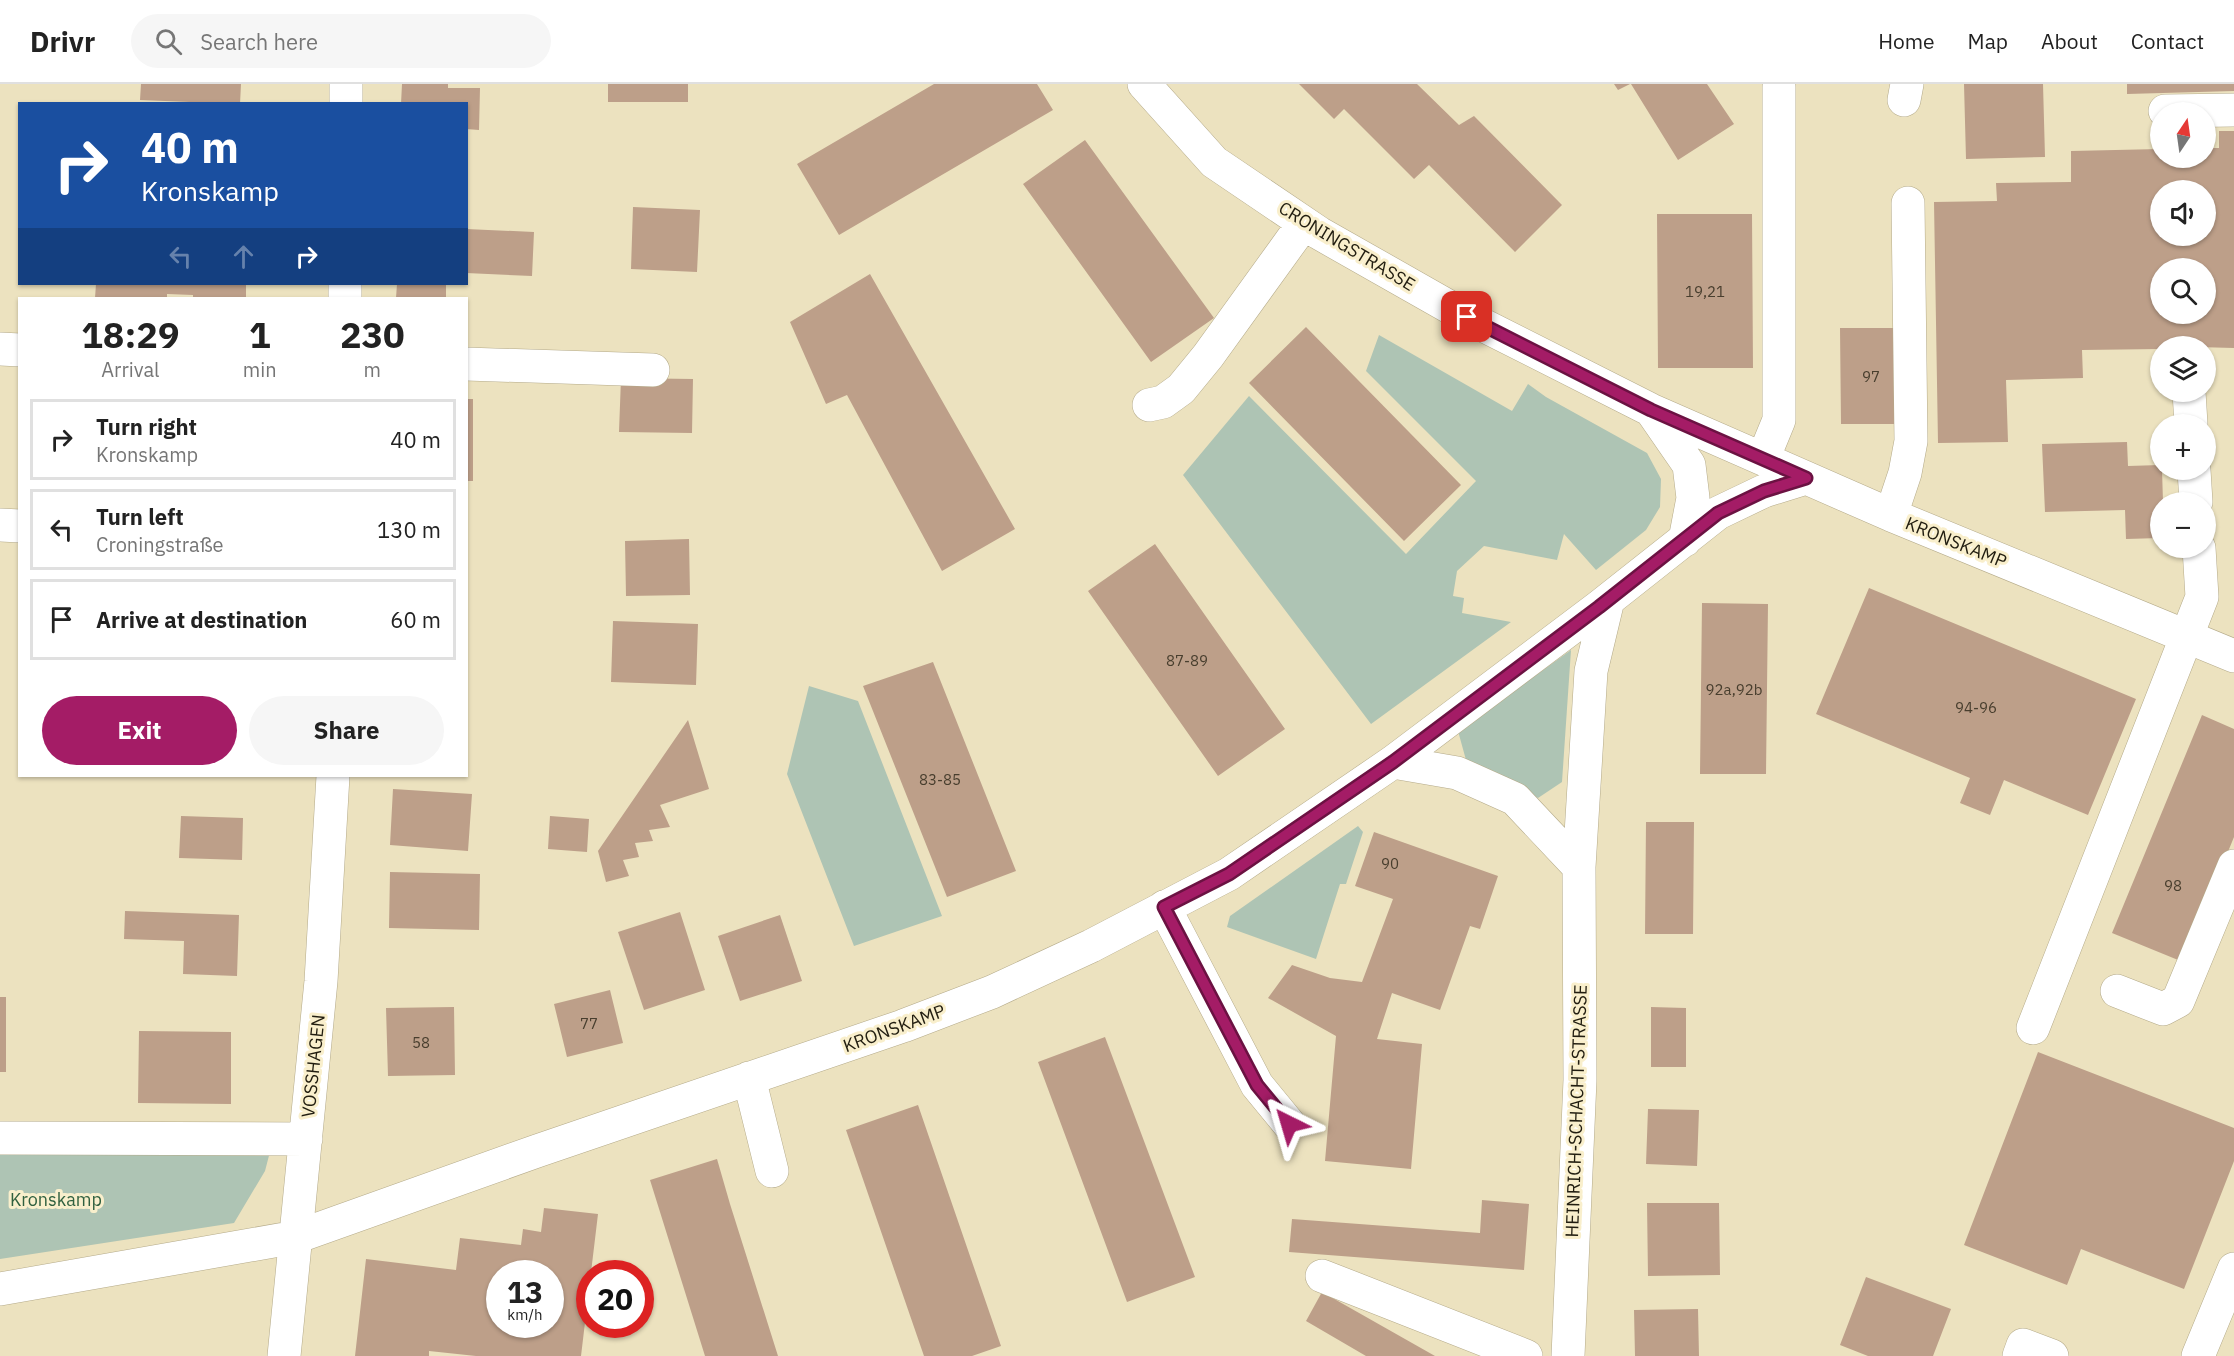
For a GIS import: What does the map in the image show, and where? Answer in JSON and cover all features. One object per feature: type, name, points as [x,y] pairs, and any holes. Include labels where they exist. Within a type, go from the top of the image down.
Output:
[{"type":"street","points":[[346,84],[346,102]]},
{"type":"street","name":"CRONINGSTRASSE","points":[[1144,84],[1214,162],[1304,223],[1467,317],[1651,410],[1806,478]]},
{"type":"street","points":[[1763,459],[1779,420],[1779,87]]},
{"type":"street","points":[[2216,110],[2234,110]]},
{"type":"street","points":[[1891,515],[1905,473],[1911,441],[1908,203]]},
{"type":"street","points":[[1149,405],[1163,402],[1181,389],[1208,356],[1304,223]]},
{"type":"street","points":[[0,349],[18,350]]},
{"type":"street","points":[[468,364],[653,370]]},
{"type":"street","points":[[1651,410],[1689,465],[1693,498],[1685,540]]},
{"type":"street","name":"KRONSKAMP","points":[[0,1289],[296,1237],[537,1150],[903,1026],[992,992],[1091,945],[1229,874],[1393,762],[1608,600],[1718,513],[1764,491],[1806,478],[2234,656]]},
{"type":"street","points":[[0,525],[18,526]]},
{"type":"street","points":[[2032,1028],[2202,597],[2200,558]]},
{"type":"street","name":"HEINRICH-SCHACHT-STRASSE","points":[[1568,1356],[1580,1080],[1580,867],[1591,671],[1608,600]]},
{"type":"street","points":[[1393,762],[1457,773],[1515,799],[1580,867]]},
{"type":"street","name":"VOSSHAGEN","points":[[284,1356],[321,981],[333,777]]},
{"type":"street","points":[[2117,991],[2163,1009],[2178,1001],[2234,866]]},
{"type":"street","points":[[1164,907],[1257,1085],[1289,1124]]},
{"type":"street","points":[[749,1078],[772,1172]]},
{"type":"street","points":[[0,1138],[306,1138]]},
{"type":"street","points":[[2198,1356],[2234,1269]]},
{"type":"street","points":[[1322,1276],[1526,1356]]},
{"type":"street","points":[[2019,1356],[2023,1345],[2052,1356]]},
{"type":"green space","points":[[1379,335],[1512,411],[1528,384],[1546,397],[1647,453],[1661,479],[1660,507],[1646,530],[1596,570],[1564,534],[1557,560],[1484,546],[1457,571],[1453,596],[1464,598],[1462,613],[1511,622],[1371,724],[1183,475],[1249,396],[1406,554],[1476,481],[1366,371]]},
{"type":"green space","points":[[1571,650],[1562,782],[1538,798],[1500,774],[1466,760],[1458,731]]},
{"type":"green space","points":[[809,686],[858,701],[942,916],[854,946],[787,774]]},
{"type":"green space","points":[[1358,826],[1363,832],[1346,884],[1340,884],[1316,959],[1227,927],[1230,916]]},
{"type":"green space","name":"Kronskamp","points":[[272,1144],[265,1171],[234,1223],[0,1259],[0,1148]]},
{"type":"building","points":[[141,84],[241,84],[240,102],[140,100]]},
{"type":"building","points":[[402,84],[448,84],[448,88],[480,88],[479,130],[468,129],[468,102],[401,102]]},
{"type":"building","points":[[608,84],[688,84],[688,102],[608,102]]},
{"type":"building","points":[[934,84],[1037,84],[1053,110],[839,235],[797,164]]},
{"type":"building","points":[[1299,84],[1417,84],[1459,125],[1474,116],[1562,205],[1515,252],[1429,165],[1414,179],[1344,109],[1334,119]]},
{"type":"building","points":[[1614,84],[1630,84],[1618,90]]},
{"type":"building","points":[[1631,84],[1707,84],[1734,124],[1678,160]]},
{"type":"building","points":[[1964,84],[2043,84],[2045,157],[1966,159]]},
{"type":"building","points":[[2127,84],[2234,84],[2234,91],[2127,94]]},
{"type":"building","points":[[2219,131],[2234,131],[2234,348],[2216,348],[2216,336],[2150,336],[2150,349],[2082,350],[2083,378],[2006,380],[2008,442],[1938,443],[1934,202],[1997,201],[1996,183],[2071,182],[2071,151],[2150,149],[2150,168],[2216,168],[2216,148],[2219,148]]},
{"type":"building","points":[[1085,140],[1214,318],[1151,362],[1023,184]]},
{"type":"building","points":[[633,207],[700,210],[697,272],[631,269]]},
{"type":"building","points":[[1657,214],[1752,214],[1753,368],[1658,368]]},
{"type":"building","points":[[468,229],[534,232],[532,276],[468,273]]},
{"type":"building","points":[[870,274],[1015,529],[942,571],[847,395],[826,404],[790,322]]},
{"type":"building","points":[[96,285],[246,285],[246,297],[193,297],[193,295],[167,294],[167,297],[95,297]]},
{"type":"building","points":[[397,285],[446,285],[446,297],[396,297]]},
{"type":"building","points":[[1306,327],[1461,485],[1404,541],[1249,383]]},
{"type":"building","points":[[1840,328],[1902,328],[1903,424],[1841,424]]},
{"type":"building","points":[[621,378],[693,379],[692,433],[619,432]]},
{"type":"building","points":[[468,399],[473,399],[473,481],[468,481]]},
{"type":"building","points":[[2127,442],[2128,466],[2150,465],[2150,480],[2162,480],[2163,492],[2150,492],[2150,538],[2126,539],[2125,510],[2045,512],[2042,444]]},
{"type":"building","points":[[689,539],[690,595],[626,596],[625,541]]},
{"type":"building","points":[[1155,544],[1285,729],[1218,776],[1088,591]]},
{"type":"building","points":[[1869,588],[2136,699],[2088,815],[2004,780],[1990,815],[1960,803],[1970,778],[1816,714]]},
{"type":"building","points":[[1702,603],[1768,604],[1766,774],[1700,774]]},
{"type":"building","points":[[613,621],[698,624],[696,685],[611,682]]},
{"type":"building","points":[[933,662],[1016,871],[947,897],[863,686]]},
{"type":"building","points":[[2202,715],[2234,729],[2234,837],[2183,962],[2112,933]]},
{"type":"building","points":[[688,720],[709,789],[660,805],[670,827],[649,830],[653,841],[635,843],[639,857],[623,860],[629,876],[606,882],[598,851]]},
{"type":"building","points":[[393,789],[472,794],[468,851],[390,845]]},
{"type":"building","points":[[181,816],[243,818],[242,860],[179,858]]},
{"type":"building","points":[[550,816],[589,819],[587,852],[548,849]]},
{"type":"building","points":[[1646,822],[1694,822],[1693,934],[1645,934]]},
{"type":"building","points":[[1374,832],[1498,876],[1480,929],[1470,926],[1440,1010],[1392,993],[1377,1039],[1422,1044],[1411,1169],[1325,1161],[1336,1036],[1268,998],[1292,965],[1330,978],[1362,982],[1393,899],[1355,886]]},
{"type":"building","points":[[390,872],[480,874],[479,930],[389,928]]},
{"type":"building","points":[[125,911],[239,915],[237,976],[183,974],[184,941],[124,939]]},
{"type":"building","points":[[680,912],[705,990],[644,1010],[618,932]]},
{"type":"building","points":[[780,915],[802,981],[740,1001],[718,936]]},
{"type":"building","points":[[610,990],[623,1043],[567,1057],[554,1004]]},
{"type":"building","points":[[0,997],[6,997],[6,1072],[0,1072]]},
{"type":"building","points":[[454,1007],[455,1075],[388,1076],[386,1008]]},
{"type":"building","points":[[1651,1007],[1686,1008],[1686,1067],[1651,1067]]},
{"type":"building","points":[[139,1031],[231,1032],[231,1104],[138,1103]]},
{"type":"building","points":[[1105,1037],[1195,1277],[1127,1302],[1038,1062]]},
{"type":"building","points":[[2038,1052],[2234,1128],[2234,1161],[2184,1289],[2081,1249],[2067,1285],[1964,1245]]},
{"type":"building","points":[[918,1105],[1001,1346],[972,1356],[924,1356],[846,1130]]},
{"type":"building","points":[[1648,1109],[1699,1110],[1697,1166],[1646,1164]]},
{"type":"building","points":[[717,1159],[778,1356],[705,1356],[650,1180]]},
{"type":"building","points":[[1482,1200],[1529,1204],[1524,1270],[1289,1252],[1292,1219],[1480,1233]]},
{"type":"building","points":[[1647,1203],[1719,1203],[1720,1275],[1648,1276]]},
{"type":"building","points":[[544,1208],[598,1214],[592,1260],[576,1260],[576,1338],[583,1338],[581,1356],[476,1356],[429,1351],[429,1356],[355,1356],[366,1259],[456,1270],[460,1238],[521,1245],[523,1229],[541,1232]]},
{"type":"building","points":[[1866,1277],[1951,1309],[1933,1356],[1868,1356],[1840,1345]]},
{"type":"building","points":[[1322,1292],[1435,1356],[1366,1356],[1306,1321]]},
{"type":"building","points":[[1698,1309],[1699,1356],[1635,1356],[1634,1310]]},
{"type":"route","points":[[1289,1124],[1257,1085],[1164,907],[1229,874],[1393,762],[1599,607],[1718,513],[1764,491],[1806,478],[1651,410],[1467,317]]}]
